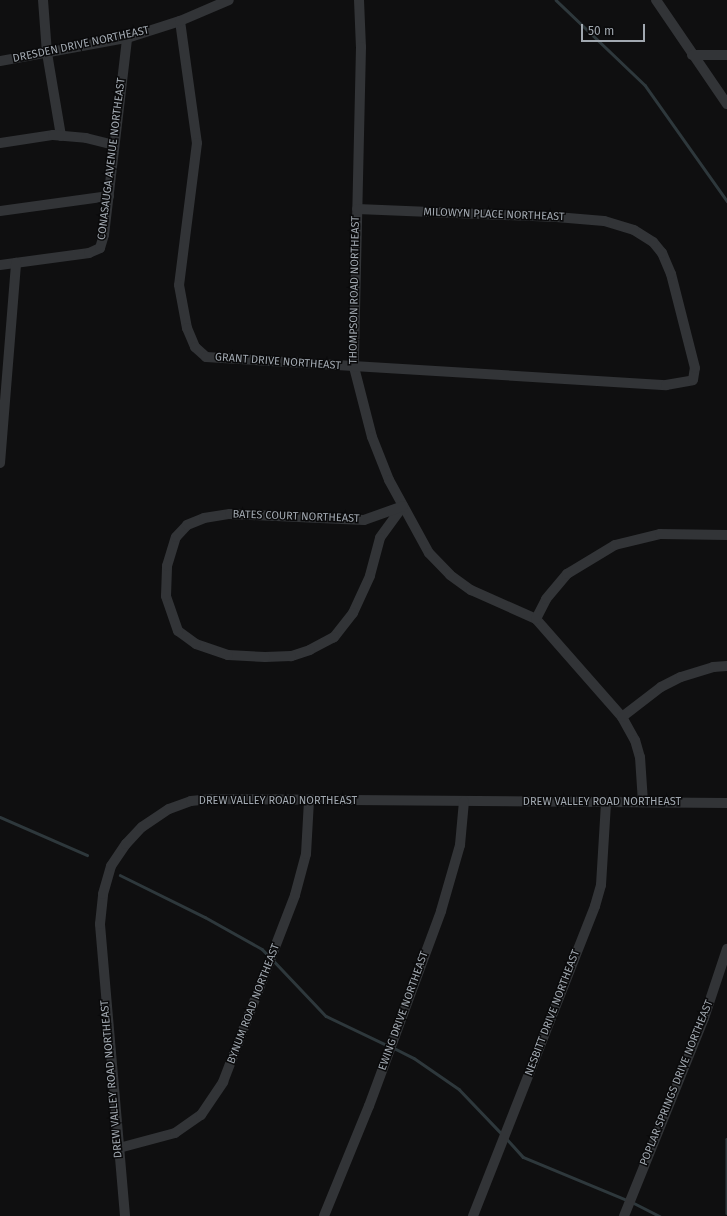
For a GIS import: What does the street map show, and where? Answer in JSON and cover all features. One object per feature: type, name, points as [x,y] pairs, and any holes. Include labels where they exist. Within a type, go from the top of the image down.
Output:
[{"type":"street","points":[[44,0],[47,53],[61,136]]},
{"type":"street","name":"DRESDEN DRIVE NORTHEAST","points":[[0,61],[128,38],[180,21],[229,0]]},
{"type":"street","name":"THOMPSON ROAD NORTHEAST","points":[[359,0],[361,47],[356,209],[354,367],[372,437],[389,480],[429,553],[450,575],[471,590],[536,619],[622,717],[635,740],[640,757],[643,802]]},
{"type":"street","points":[[656,0],[692,55],[727,104]]},
{"type":"street","name":"GRANT DRIVE NORTHEAST","points":[[180,21],[197,143],[179,285],[187,328],[195,347],[206,357],[649,384]]},
{"type":"street","name":"CONASAUGA AVENUE NORTHEAST","points":[[16,263],[68,256],[100,248],[109,196],[128,38]]},
{"type":"street","points":[[692,55],[727,56]]},
{"type":"street","points":[[0,143],[61,136],[114,145]]},
{"type":"street","points":[[0,211],[109,196]]},
{"type":"street","name":"MILOWYN PLACE NORTHEAST","points":[[356,209],[604,220],[630,228],[653,242],[662,253],[671,274],[695,368],[693,380],[685,383],[649,384]]},
{"type":"street","points":[[0,265],[16,263],[0,463]]},
{"type":"street","name":"BATES COURT NORTHEAST","points":[[402,506],[380,538],[370,576],[353,613],[334,637],[310,650],[291,656],[265,657],[228,655],[196,644],[178,631],[166,596],[167,566],[176,537],[187,525],[204,518],[230,514],[364,520],[402,506]]},
{"type":"street","points":[[536,619],[546,599],[567,574],[615,545],[660,534],[727,535]]},
{"type":"street","points":[[622,717],[661,687],[681,677],[713,667],[727,666]]},
{"type":"street","name":"DREW VALLEY ROAD NORTHEAST","points":[[125,1216],[100,924],[103,894],[111,866],[126,844],[142,827],[169,809],[191,801],[309,800],[727,803]]},
{"type":"street","name":"BYNUM ROAD NORTHEAST","points":[[119,1148],[175,1133],[201,1115],[223,1082],[295,895],[306,854],[309,800]]},
{"type":"street","name":"EWING DRIVE NORTHEAST","points":[[324,1216],[369,1106],[441,911],[460,845],[464,801]]},
{"type":"street","name":"NESBITT DRIVE NORTHEAST","points":[[473,1216],[595,906],[601,885],[606,803]]},
{"type":"street","name":"POPLAR SPRINGS DRIVE NORTHEAST","points":[[624,1216],[704,1018],[727,949]]},
{"type":"waterway","points":[[556,0],[645,85],[727,201]]},
{"type":"waterway","points":[[0,817],[87,855]]},
{"type":"waterway","points":[[120,875],[205,917],[262,949],[268,955]]},
{"type":"waterway","points":[[273,960],[326,1016],[389,1046]]},
{"type":"waterway","points":[[394,1048],[414,1058],[459,1089],[502,1134]]},
{"type":"waterway","points":[[507,1139],[523,1157],[627,1200]]},
{"type":"waterway","points":[[727,1139],[727,1213]]},
{"type":"waterway","points":[[632,1202],[660,1216]]}]
